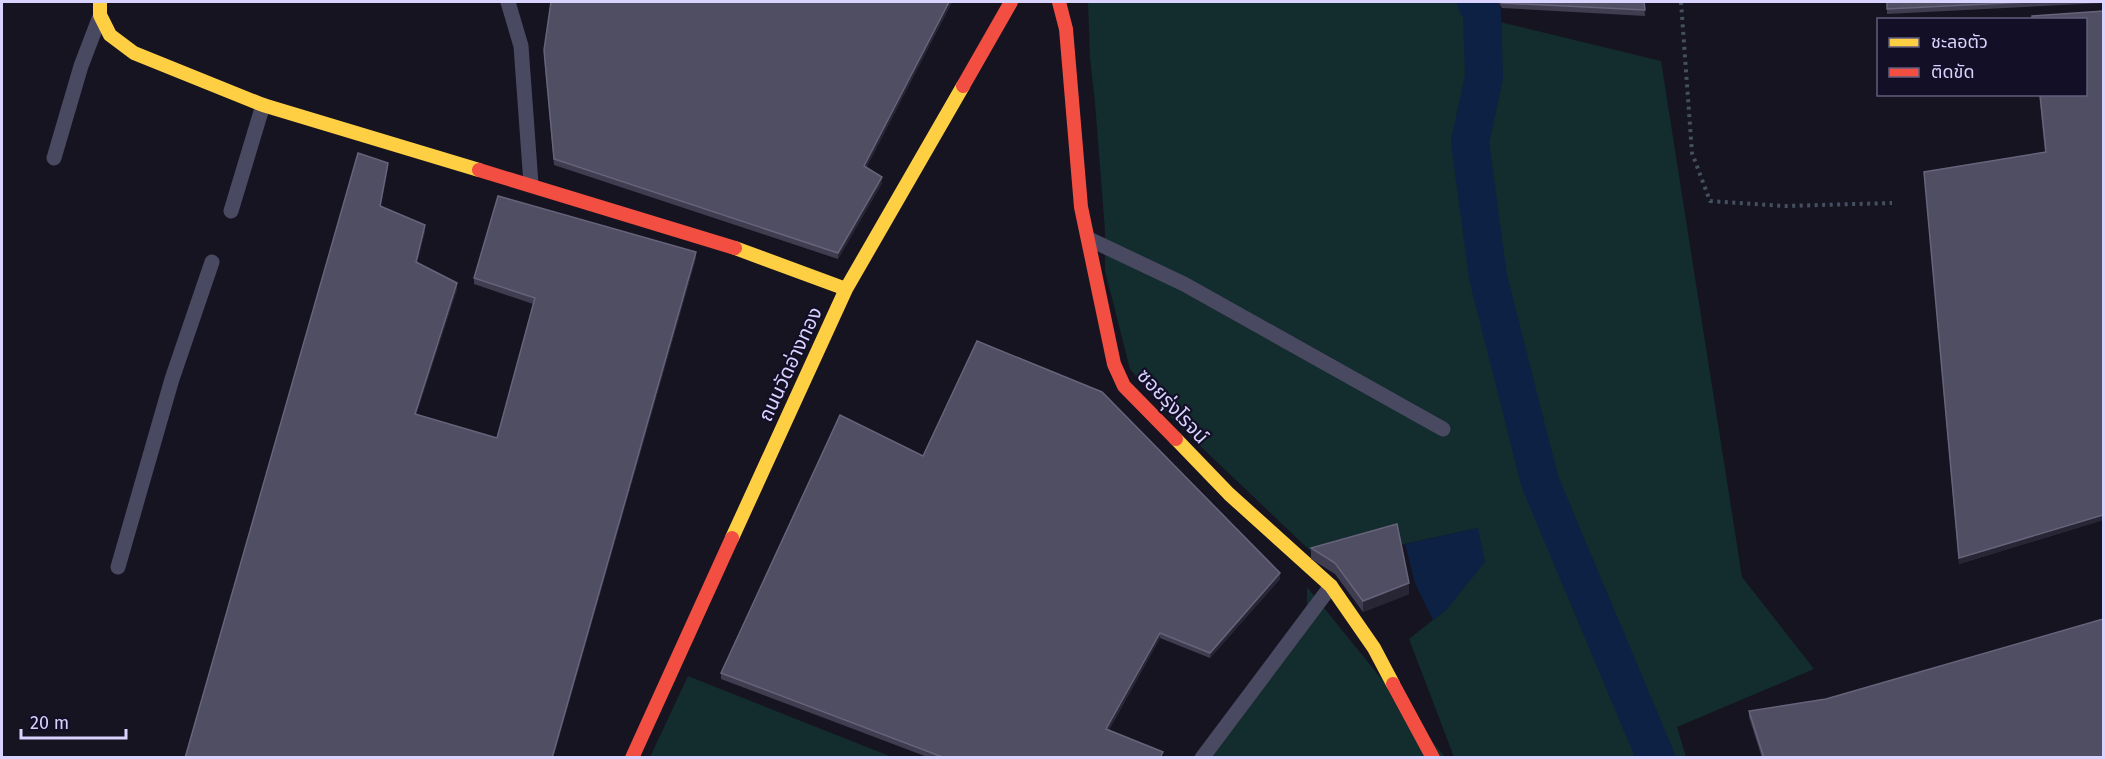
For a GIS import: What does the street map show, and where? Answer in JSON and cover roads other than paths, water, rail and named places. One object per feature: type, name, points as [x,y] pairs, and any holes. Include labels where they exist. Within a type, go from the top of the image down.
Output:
[{"type":"street","name":"ถนนวัดอ่างทอง","points":[[632,758],[846,289],[1011,2]]},
{"type":"street","name":"ซอยรุ่งโรจน์","points":[[1059,2],[1066,29],[1081,207],[1114,364],[1124,386],[1229,494],[1331,586],[1374,648],[1433,758]]},
{"type":"street","points":[[100,8],[110,35],[134,53],[262,105],[712,239],[846,289]]},
{"type":"lane","points":[[508,2],[520,46],[531,184]]},
{"type":"lane","points":[[54,159],[100,8]]},
{"type":"lane","points":[[231,210],[262,105]]},
{"type":"lane","points":[[1088,238],[1184,284],[1443,429]]},
{"type":"lane","points":[[118,567],[172,379],[212,262]]},
{"type":"lane","points":[[1202,758],[1331,586]]},
{"type":"water","points":[[1478,528],[1485,562],[1447,609],[1433,620],[1415,583],[1405,544]]},
{"type":"waterway","points":[[1476,2],[1482,12],[1484,77],[1470,142],[1488,277],[1540,482],[1656,758]]}]
